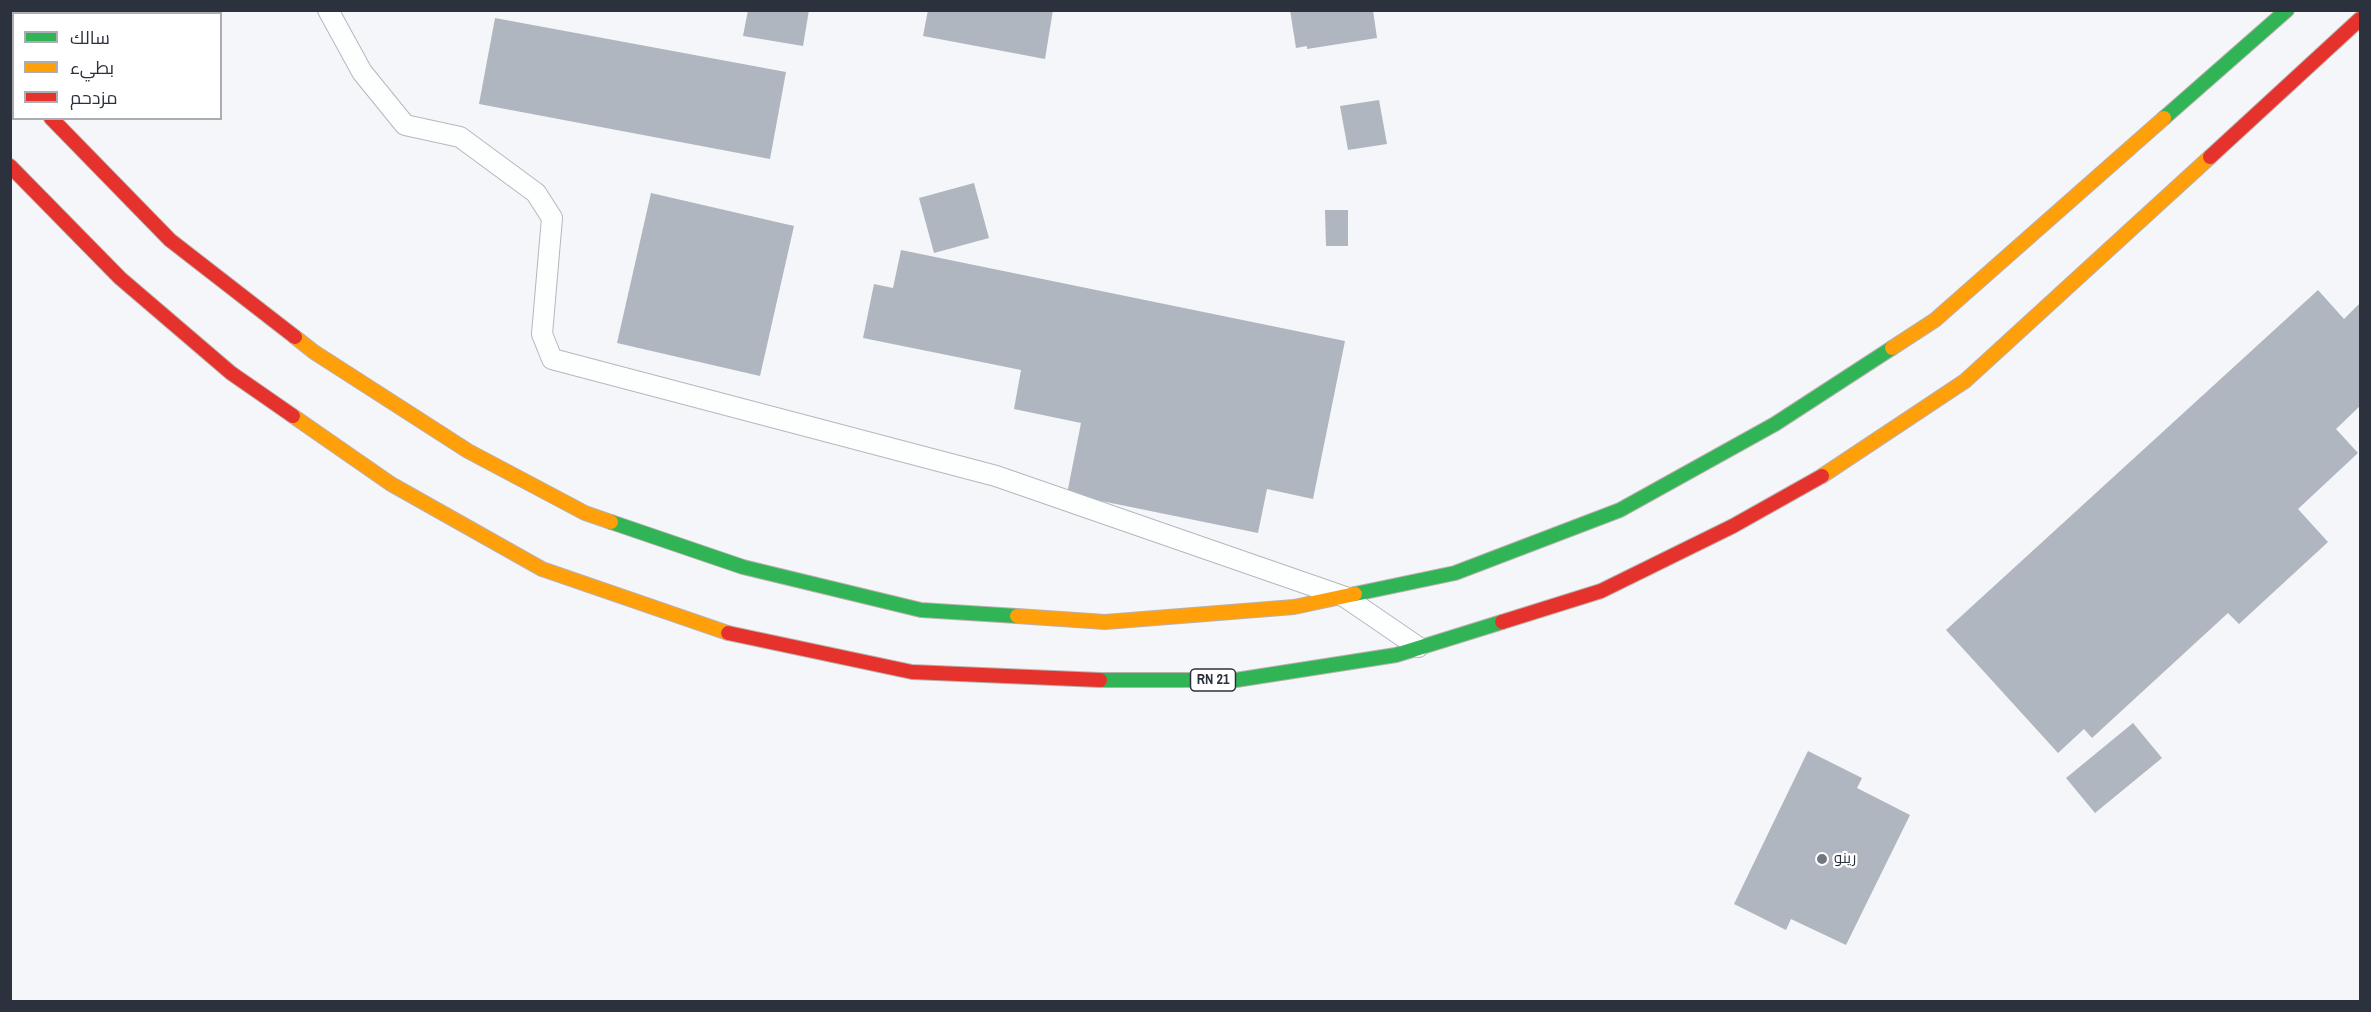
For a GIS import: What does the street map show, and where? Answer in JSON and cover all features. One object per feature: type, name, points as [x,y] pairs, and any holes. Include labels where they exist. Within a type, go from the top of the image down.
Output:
[{"type":"highway","points":[[53,120],[170,240],[314,352],[468,451],[585,513],[743,567],[921,610],[1105,622],[1294,607],[1455,573],[1620,510],[1775,424],[1935,320],[2287,10]]},
{"type":"highway","name":"RN 21","points":[[10,166],[120,278],[231,373],[391,484],[542,569],[722,632],[912,672],[1068,681],[1236,680],[1396,655],[1601,591],[1733,526],[1845,462],[1965,381],[2361,19]]},
{"type":"lane","points":[[328,10],[362,72],[405,125],[460,137],[536,193],[552,218],[542,334],[552,359],[996,476],[1344,597],[1418,647]]},
{"type":"building","points":[[748,10],[809,10],[803,46],[743,36]]},
{"type":"building","points":[[928,10],[1053,10],[1045,59],[923,36]]},
{"type":"building","points":[[1290,10],[1373,10],[1377,38],[1307,49],[1307,46],[1296,48]]},
{"type":"building","points":[[495,18],[786,72],[770,159],[479,104]]},
{"type":"building","points":[[1379,100],[1387,144],[1348,150],[1340,106]]},
{"type":"building","points":[[974,183],[989,238],[934,253],[919,198]]},
{"type":"building","points":[[651,193],[794,226],[760,376],[617,343]]},
{"type":"building","points":[[1325,210],[1348,210],[1348,246],[1326,246]]},
{"type":"building","points":[[901,250],[1345,341],[1313,499],[1267,489],[1258,533],[1067,494],[1081,423],[1014,409],[1021,370],[863,338],[874,284],[893,288]]},
{"type":"building","points":[[2318,290],[2344,319],[2360,303],[2360,406],[2336,429],[2358,453],[2298,509],[2328,542],[2239,624],[2228,613],[2092,738],[2084,729],[2058,753],[1946,630]]},
{"type":"building","points":[[2133,723],[2162,758],[2095,813],[2066,778]]},
{"type":"building","name":"رينو","points":[[1808,751],[1862,778],[1857,788],[1910,815],[1846,945],[1791,919],[1786,930],[1734,904]]},
{"type":"traffic: fast","points":[[2164,118],[2287,10]]},
{"type":"traffic: fast","points":[[1355,594],[1455,573],[1620,510],[1775,424],[1892,348]]},
{"type":"traffic: fast","points":[[611,522],[743,567],[921,610],[1017,616]]},
{"type":"traffic: fast","points":[[1100,680],[1236,680],[1396,655],[1502,622]]},
{"type":"traffic: slow","points":[[1892,348],[1935,320],[2164,118]]},
{"type":"traffic: slow","points":[[1822,476],[1965,381],[2210,157]]},
{"type":"traffic: slow","points":[[295,337],[314,352],[468,451],[585,513],[611,522]]},
{"type":"traffic: slow","points":[[293,416],[391,484],[542,569],[728,633]]},
{"type":"traffic: slow","points":[[1017,616],[1105,622],[1294,607],[1355,594]]},
{"type":"traffic: jam","points":[[2210,157],[2360,19]]},
{"type":"traffic: jam","points":[[53,120],[170,240],[295,337]]},
{"type":"traffic: jam","points":[[10,166],[120,278],[231,373],[293,416]]},
{"type":"traffic: jam","points":[[1502,622],[1601,591],[1733,526],[1822,476]]},
{"type":"traffic: jam","points":[[728,633],[912,672],[1100,680]]},
{"type":"place","name":"رينو","points":[[1822,859]]}]
